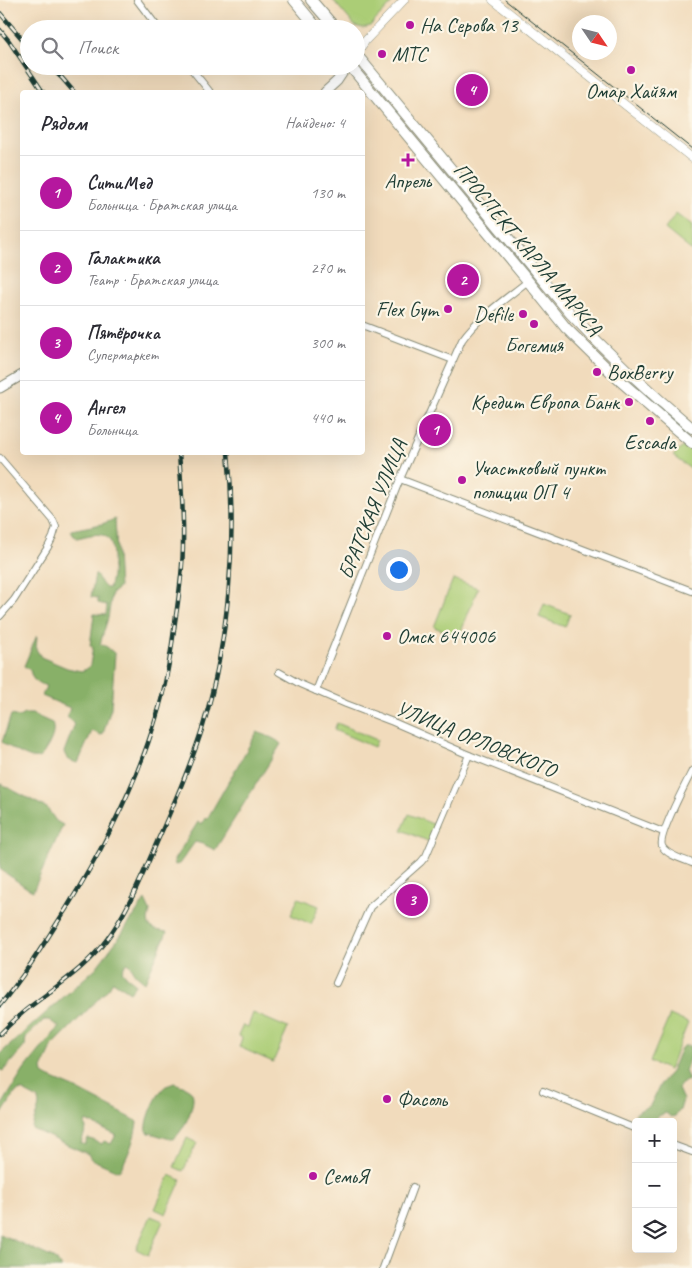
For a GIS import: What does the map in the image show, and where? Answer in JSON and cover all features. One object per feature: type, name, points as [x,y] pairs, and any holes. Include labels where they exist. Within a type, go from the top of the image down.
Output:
[{"type":"main road","points":[[294,0],[311,20]]},
{"type":"main road","points":[[311,0],[328,20]]},
{"type":"main road","name":"ПРОСПЕКТ КАРЛА МАРКСА","points":[[365,65],[570,313],[597,342],[692,428]]},
{"type":"main road","points":[[327,90],[342,75]]},
{"type":"main road","name":"ПРОСПЕКТ КАРЛА МАРКСА","points":[[356,75],[561,322],[618,378],[692,443]]},
{"type":"main road","points":[[0,388],[20,376]]},
{"type":"street","points":[[136,0],[152,20]]},
{"type":"street","points":[[365,41],[404,0]]},
{"type":"street","points":[[493,0],[692,158]]},
{"type":"street","points":[[196,75],[208,90]]},
{"type":"street","name":"БРАТСКАЯ УЛИЦА","points":[[316,691],[400,480],[462,340],[478,322],[528,281]]},
{"type":"street","points":[[365,326],[453,360]]},
{"type":"street","points":[[0,458],[53,520],[56,527],[53,537],[14,600],[0,616]]},
{"type":"street","points":[[400,480],[692,591]]},
{"type":"street","name":"УЛИЦА ОРЛОВСКОГО","points":[[279,672],[316,691],[469,755],[664,832]]},
{"type":"street","points":[[336,983],[370,907],[426,856],[469,755]]},
{"type":"street","points":[[692,771],[661,840],[665,850],[692,863]]},
{"type":"street","points":[[543,1091],[632,1127]]},
{"type":"street","points":[[677,1146],[692,1152]]},
{"type":"street","points":[[383,1268],[413,1186]]},
{"type":"green space","points":[[333,0],[395,0],[370,26],[365,27],[365,20],[350,20]]},
{"type":"green space","points":[[676,214],[692,226],[692,251],[665,229]]},
{"type":"green space","points":[[687,443],[692,446],[692,470],[673,456]]},
{"type":"green space","points":[[115,519],[119,588],[112,593],[108,618],[100,644],[115,654],[111,708],[103,734],[92,731],[78,763],[69,760],[64,752],[74,726],[67,717],[70,708],[42,696],[46,686],[35,681],[30,670],[24,666],[37,635],[36,649],[41,657],[67,668],[81,671],[87,669],[90,665],[93,647],[90,646],[94,614],[106,615],[107,605],[98,603],[98,598],[91,597],[95,574],[106,588],[109,588],[113,570],[113,555],[111,542],[105,536],[93,535],[77,538],[71,530],[102,524]]},
{"type":"green space","points":[[453,579],[478,588],[459,637],[434,627]]},
{"type":"green space","points":[[544,604],[570,614],[565,627],[539,617]]},
{"type":"green space","points":[[24,714],[32,714],[52,723],[53,726],[51,740],[44,753],[38,758],[25,755],[2,742],[11,715],[19,717]]},
{"type":"green space","points":[[337,723],[377,740],[374,747],[334,730]]},
{"type":"green space","points":[[257,732],[281,744],[215,850],[195,842],[179,864],[175,865],[174,860],[198,822],[202,824],[205,818],[207,819]]},
{"type":"green space","points":[[1,784],[47,808],[56,821],[63,825],[33,891],[0,869]]},
{"type":"green space","points":[[409,814],[437,826],[430,842],[402,830]]},
{"type":"green space","points":[[298,898],[319,906],[311,924],[291,915]]},
{"type":"green space","points":[[145,900],[150,911],[149,926],[156,930],[167,932],[145,982],[133,972],[132,967],[128,963],[125,965],[122,971],[136,984],[130,992],[113,981],[109,988],[51,1047],[42,1069],[43,1074],[48,1077],[74,1088],[137,1122],[131,1147],[123,1165],[118,1171],[91,1159],[88,1154],[32,1129],[39,1103],[36,1098],[24,1091],[16,1092],[0,1117],[0,1108],[24,1070],[59,1027],[49,1020],[44,1020],[26,1037],[25,1046],[3,1071],[0,1069],[0,1054],[96,968]],"holes":[[[86,1121],[116,1135],[111,1144],[104,1141],[102,1144],[88,1138],[85,1145],[81,1143],[86,1129]]]},
{"type":"green space","points":[[253,1013],[288,1028],[273,1062],[239,1047],[242,1038],[238,1036],[243,1025],[248,1027]]},
{"type":"green space","points":[[670,1015],[688,1023],[669,1070],[650,1062]]},
{"type":"green space","points":[[690,1046],[685,1071],[689,1080],[681,1083],[678,1089],[683,1100],[680,1110],[675,1116],[671,1117],[666,1113],[656,1118],[634,1118],[636,1113],[650,1106],[661,1083],[671,1072],[681,1048]]},
{"type":"green space","points":[[174,1083],[191,1091],[193,1102],[184,1126],[176,1137],[172,1139],[149,1133],[147,1122],[156,1098],[166,1086]]},
{"type":"green space","points":[[187,1138],[197,1143],[183,1171],[174,1167]]},
{"type":"green space","points":[[170,1175],[181,1180],[166,1214],[155,1209]]},
{"type":"green space","points":[[151,1216],[163,1221],[148,1255],[136,1249]]},
{"type":"green space","points":[[0,1234],[53,1258],[61,1268],[0,1268]]},
{"type":"tram line","points":[[505,0],[692,149]]},
{"type":"railway","points":[[0,13],[20,36]]},
{"type":"railway","points":[[0,30],[20,58]]},
{"type":"railway","points":[[32,75],[42,90]]},
{"type":"railway","points":[[59,75],[72,90]]},
{"type":"railway","points":[[0,1005],[42,946],[93,863],[117,816],[148,743],[160,706],[165,682],[172,646],[180,582],[183,553],[183,520],[179,455]]},
{"type":"railway","points":[[0,1034],[23,1012],[81,967],[99,949],[115,928],[135,892],[188,770],[212,693],[225,625],[229,590],[232,521],[228,455]]},
{"type":"place","name":"На Серова 13","points":[[410,25]]},
{"type":"place","name":"МТС","points":[[382,54]]},
{"type":"place","name":"Омар Хайям","points":[[631,70]]},
{"type":"place","name":"Ангел","points":[[472,90]]},
{"type":"place","name":"Апрель","points":[[408,160]]},
{"type":"place","name":"Галактика","points":[[463,280]]},
{"type":"place","name":"Flex Gym","points":[[448,309]]},
{"type":"place","name":"Defile","points":[[523,314]]},
{"type":"place","name":"Богемия","points":[[534,324]]},
{"type":"place","name":"BoxBerry","points":[[597,372]]},
{"type":"place","name":"Кредит Европа Банк","points":[[629,402]]},
{"type":"place","name":"Escada","points":[[650,421]]},
{"type":"place","name":"СитиМед","points":[[435,430]]},
{"type":"place","name":"Участковый пункт полиции ОП 4","points":[[462,480]]},
{"type":"place","name":"Омск 644006","points":[[387,636]]},
{"type":"place","name":"Пятёрочка","points":[[412,900]]},
{"type":"place","name":"Фасоль","points":[[387,1099]]},
{"type":"place","name":"СемьЯ","points":[[313,1176]]}]
